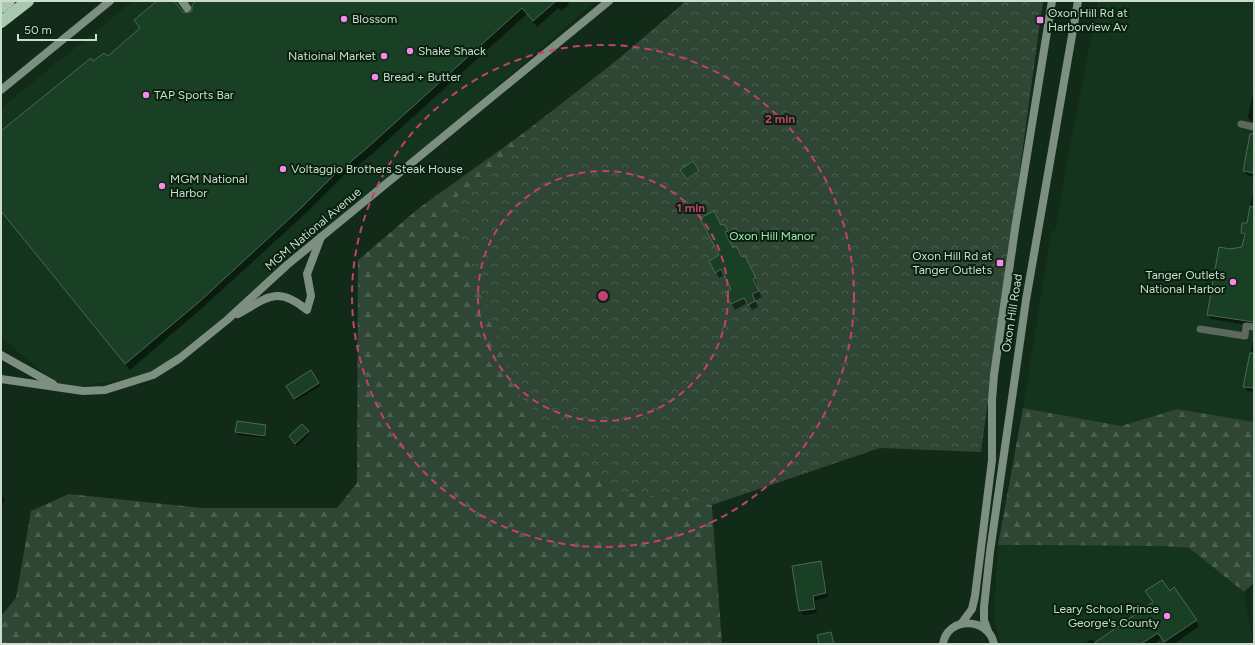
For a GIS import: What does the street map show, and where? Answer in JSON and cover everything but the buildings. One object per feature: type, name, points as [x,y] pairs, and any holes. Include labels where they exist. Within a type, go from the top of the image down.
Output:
[{"type":"highway","points":[[1,7],[9,1]]},
{"type":"highway","points":[[1,22],[28,1]]},
{"type":"main road","points":[[1,90],[110,1]]},
{"type":"main road","points":[[182,1],[187,8]]},
{"type":"main road","name":"MGM National Avenue","points":[[1,379],[83,391],[105,390],[153,375],[180,358],[227,320],[287,265],[609,1]]},
{"type":"main road","name":"Oxon Hill Road","points":[[943,644],[950,630],[961,624],[972,609],[975,596],[992,460],[992,400],[994,375],[1015,229],[1052,1]]},
{"type":"main road","name":"Oxon Hill Road","points":[[994,644],[984,620],[984,607],[1011,402],[1036,238],[1078,1]]},
{"type":"main road","points":[[227,320],[269,297],[276,295],[299,303],[307,310],[311,296],[307,274],[322,237]]},
{"type":"main road","points":[[1,356],[62,389]]},
{"type":"main road","points":[[961,624],[970,623],[980,625],[988,631]]},
{"type":"street","points":[[1241,124],[1254,127]]},
{"type":"street","points":[[1200,329],[1244,336],[1246,326],[1254,327]]},
{"type":"shaded area","name":"MGM National Harbor","points":[[133,1],[596,1],[227,320],[153,375],[62,389],[1,337],[1,108]]},
{"type":"shaded area","points":[[1098,1],[1254,1],[1254,422],[1177,409],[1121,426],[1023,408],[1051,234],[1056,229],[1065,173]]},
{"type":"shaded area","points":[[998,545],[1163,546],[1189,548],[1244,592],[1253,644],[1000,644],[994,618]]},
{"type":"green space","name":"Oxon Hill Manor","points":[[686,1],[1043,1],[981,452],[880,448],[712,505],[609,490],[521,398],[449,204]]},
{"type":"green space","points":[[658,28],[710,480],[722,644],[1,644],[1,616],[16,598],[31,511],[69,494],[202,508],[337,508],[357,483],[358,260],[419,208],[525,132]]},
{"type":"green space","points":[[1023,408],[1121,426],[1177,409],[1254,422],[1254,583],[1244,592],[1189,548],[1163,546],[998,545]]},
{"type":"place","name":"Blossom","points":[[344,19]]},
{"type":"place","name":"Oxon Hill Rd at Harborview Av","points":[[1040,20]]},
{"type":"place","name":"Shake Shack","points":[[410,51]]},
{"type":"place","name":"Natioinal Market","points":[[384,56]]},
{"type":"place","name":"Bread + Butter","points":[[375,77]]},
{"type":"place","name":"TAP Sports Bar","points":[[146,95]]},
{"type":"place","name":"Voltaggio Brothers Steak House","points":[[283,169]]},
{"type":"place","name":"MGM National Harbor","points":[[162,186]]},
{"type":"place","name":"Oxon Hill Rd at Tanger Outlets","points":[[1000,263]]},
{"type":"place","name":"Tanger Outlets National Harbor","points":[[1233,282]]},
{"type":"place","name":"Leary School Prince George's County","points":[[1167,616]]}]
